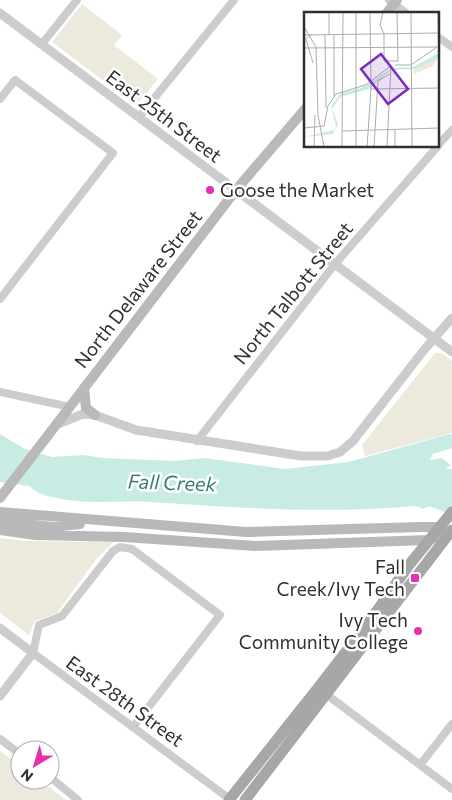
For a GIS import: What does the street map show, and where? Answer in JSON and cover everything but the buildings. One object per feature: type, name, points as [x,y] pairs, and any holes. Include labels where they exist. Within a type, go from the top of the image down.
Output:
[{"type":"main road","name":"North Delaware Street","points":[[1,497],[236,190],[304,110]]},
{"type":"main road","points":[[84,387],[86,408],[95,415]]},
{"type":"main road","points":[[0,512],[254,532],[446,519]]},
{"type":"main road","points":[[446,519],[451,532]]},
{"type":"main road","points":[[230,800],[337,664],[428,540],[446,519]]},
{"type":"main road","points":[[0,521],[52,527],[98,521]]},
{"type":"main road","points":[[0,530],[35,535],[124,537],[256,546],[428,540],[451,532]]},
{"type":"main road","points":[[245,800],[451,532]]},
{"type":"street","points":[[42,44],[77,0]]},
{"type":"street","points":[[138,117],[234,0]]},
{"type":"street","points":[[393,1],[405,12]]},
{"type":"street","name":"East 25th Street","points":[[0,13],[452,352]]},
{"type":"street","points":[[440,38],[452,47]]},
{"type":"street","points":[[0,99],[15,80],[113,153],[0,299]]},
{"type":"street","name":"North Talbott Street","points":[[440,144],[452,130]]},
{"type":"street","name":"North Talbott Street","points":[[197,441],[335,264],[436,148]]},
{"type":"street","points":[[95,415],[136,430],[197,441],[301,456],[323,457],[340,452],[353,441],[452,318]]},
{"type":"street","points":[[0,392],[70,407]]},
{"type":"street","name":"North Delaware Street","points":[[56,426],[83,414],[95,415]]},
{"type":"street","points":[[0,696],[33,653],[39,625],[62,616],[113,551],[123,547],[132,549],[220,615],[133,727]]},
{"type":"street","name":"East 28th Street","points":[[0,628],[230,800]]},
{"type":"street","points":[[326,694],[452,789]]},
{"type":"street","points":[[420,765],[452,724]]},
{"type":"street","points":[[60,785],[78,799]]},
{"type":"shaded area","points":[[82,4],[122,35],[114,45],[158,79],[136,105],[52,42]]},
{"type":"shaded area","points":[[435,353],[442,353],[452,361],[452,433],[365,456],[362,445]]},
{"type":"shaded area","points":[[0,538],[27,541],[114,542],[97,558],[57,613],[35,621],[29,635],[0,613]]},
{"type":"shaded area","points":[[0,751],[10,758],[10,790],[53,790],[66,800],[0,800]]},
{"type":"water","name":"Fall Creek","points":[[0,434],[25,449],[52,457],[83,455],[103,458],[174,461],[205,458],[285,469],[348,462],[450,434],[452,435],[452,448],[433,454],[430,460],[442,458],[451,465],[446,469],[452,469],[452,515],[429,506],[423,509],[416,506],[317,510],[68,500],[42,494],[30,486],[0,482]]},
{"type":"place","name":"Goose the Market","points":[[210,190]]},
{"type":"place","name":"Fall Creek/Ivy Tech","points":[[415,578]]},
{"type":"place","name":"Ivy Tech Community College","points":[[418,631]]}]
